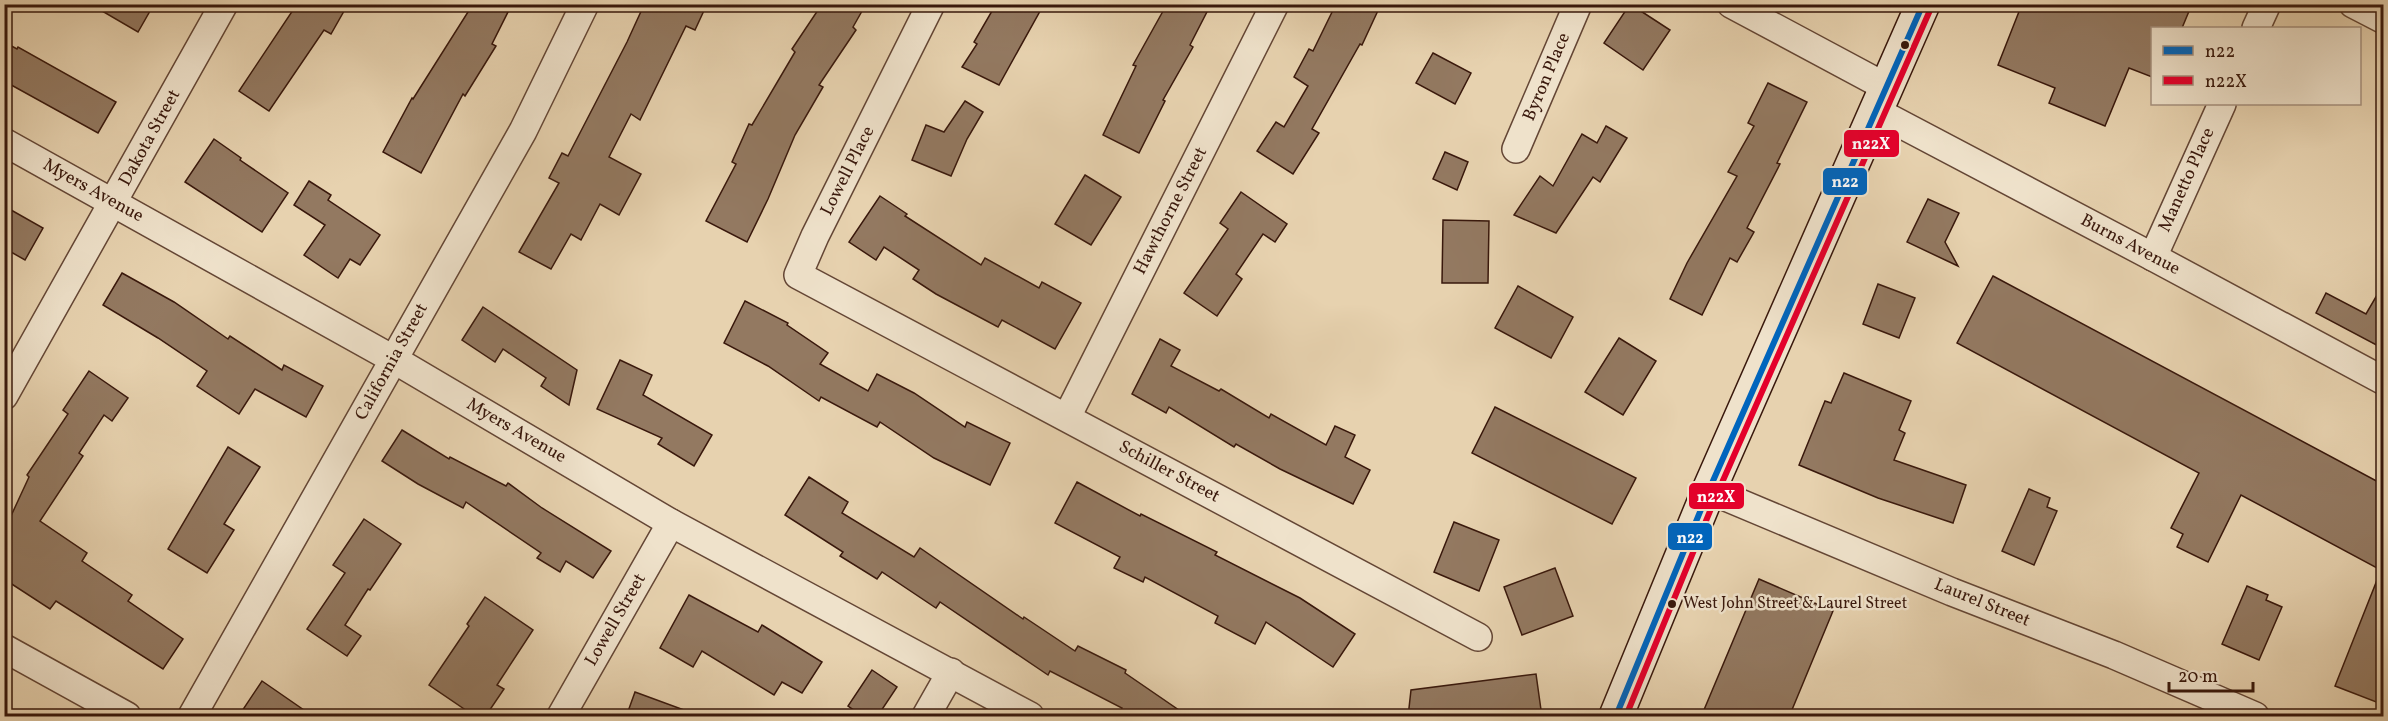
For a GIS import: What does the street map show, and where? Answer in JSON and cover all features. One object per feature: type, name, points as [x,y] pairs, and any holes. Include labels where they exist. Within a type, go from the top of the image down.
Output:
[{"type":"main road","points":[[1616,717],[1709,490],[1923,4]]},
{"type":"street","name":"Dakota Street","points":[[4,396],[224,4]]},
{"type":"street","name":"California Street","points":[[192,717],[522,131],[585,4]]},
{"type":"street","name":"Lowell Place","points":[[859,308],[798,275],[815,236],[931,4]]},
{"type":"street","name":"Hawthorne Street","points":[[1067,417],[1275,4]]},
{"type":"street","name":"Byron Place","points":[[1516,149],[1578,4]]},
{"type":"street","name":"Burns Avenue","points":[[1731,4],[1881,99],[2153,257],[2384,381]]},
{"type":"street","points":[[2256,27],[2267,4]]},
{"type":"street","points":[[2354,4],[2384,20]]},
{"type":"street","name":"Manetto Place","points":[[2153,257],[2222,105]]},
{"type":"street","name":"Myers Avenue","points":[[4,142],[393,359],[671,523],[951,672],[1030,717]]},
{"type":"street","name":"Schiller Street","points":[[859,308],[1478,637]]},
{"type":"street","name":"Laurel Street","points":[[1709,490],[1952,592],[2114,655],[2255,717]]},
{"type":"street","name":"Lowell Street","points":[[561,717],[671,523]]},
{"type":"street","points":[[4,648],[127,717]]},
{"type":"street","points":[[926,717],[951,672]]},
{"type":"building","points":[[90,4],[154,4],[138,32]]},
{"type":"building","points":[[297,4],[348,4],[331,34],[324,30],[269,111],[239,91]]},
{"type":"building","points":[[473,4],[512,4],[492,44],[496,46],[465,96],[463,94],[421,173],[383,152],[412,98]]},
{"type":"building","points":[[638,4],[707,4],[695,30],[686,26],[640,120],[631,114],[609,157],[641,174],[619,215],[600,204],[581,240],[571,234],[551,269],[519,252],[559,183],[549,178],[562,153],[568,156],[627,42],[643,7]]},
{"type":"building","points":[[822,4],[866,4],[853,27],[856,30],[819,85],[823,87],[795,135],[747,242],[706,221],[736,164],[732,162],[749,124],[752,125],[795,52],[792,49]]},
{"type":"building","points":[[996,4],[1044,4],[999,85],[962,67],[977,44],[974,42]]},
{"type":"building","points":[[1167,4],[1211,4],[1190,45],[1193,47],[1163,100],[1165,101],[1139,153],[1103,135],[1136,66],[1133,65]]},
{"type":"building","points":[[1336,4],[1381,4],[1362,45],[1360,44],[1312,129],[1319,133],[1293,174],[1257,151],[1276,122],[1284,127],[1308,86],[1294,77],[1309,49],[1313,51]]},
{"type":"building","points":[[1630,4],[1670,30],[1643,70],[1604,43]]},
{"type":"building","points":[[2022,4],[2192,4],[2182,27],[2151,27],[2151,77],[2129,68],[2105,126],[2049,103],[2055,88],[1998,65]]},
{"type":"building","points":[[4,42],[17,49],[18,47],[116,102],[98,133],[4,81]]},
{"type":"building","points":[[1433,53],[1471,73],[1455,104],[1416,83]]},
{"type":"building","points":[[1768,83],[1807,102],[1777,163],[1780,164],[1747,228],[1754,232],[1737,262],[1730,258],[1702,315],[1670,299],[1687,263],[1737,176],[1728,172],[1754,126],[1748,123]]},
{"type":"building","points":[[965,101],[983,112],[967,139],[951,176],[912,160],[926,125],[944,132]]},
{"type":"building","points":[[1606,126],[1627,138],[1600,182],[1593,177],[1556,233],[1514,215],[1540,176],[1553,186],[1582,134],[1597,143]]},
{"type":"building","points":[[214,139],[288,193],[262,232],[185,182]]},
{"type":"building","points":[[1445,152],[1468,162],[1457,190],[1433,179]]},
{"type":"building","points":[[1085,175],[1121,197],[1091,245],[1055,224]]},
{"type":"building","points":[[309,181],[331,195],[328,200],[380,235],[360,265],[350,259],[338,278],[304,255],[325,225],[294,205]]},
{"type":"building","points":[[1241,192],[1287,224],[1275,242],[1263,234],[1236,274],[1242,279],[1217,316],[1184,293],[1228,229],[1220,223]]},
{"type":"building","points":[[880,196],[907,214],[905,216],[981,265],[985,258],[1039,288],[1042,282],[1081,303],[1055,349],[1002,320],[998,327],[936,294],[913,279],[919,270],[884,247],[876,260],[849,242]]},
{"type":"building","points":[[1928,199],[1959,213],[1945,242],[1958,266],[1907,242]]},
{"type":"building","points":[[4,206],[43,228],[25,260],[4,248]]},
{"type":"building","points":[[1443,220],[1489,221],[1488,283],[1442,283]]},
{"type":"building","points":[[122,273],[174,302],[228,339],[230,336],[282,370],[284,365],[323,386],[306,417],[255,389],[239,414],[197,386],[207,371],[103,305]]},
{"type":"building","points":[[1993,276],[2384,485],[2384,705],[2335,686],[2381,570],[2241,495],[2208,562],[2177,547],[2183,534],[2171,528],[2199,473],[1957,343]]},
{"type":"building","points":[[2384,283],[2384,349],[2316,313],[2326,293],[2366,314]]},
{"type":"building","points":[[1878,284],[1915,298],[1899,338],[1863,324]]},
{"type":"building","points":[[1518,286],[1573,317],[1551,358],[1495,328]]},
{"type":"building","points":[[745,301],[788,323],[787,325],[828,353],[820,364],[868,391],[877,374],[914,393],[965,427],[967,422],[1010,443],[990,485],[934,458],[880,422],[877,427],[821,397],[819,401],[768,366],[724,343]]},
{"type":"building","points":[[483,307],[577,370],[569,405],[541,386],[546,378],[503,349],[495,362],[462,340]]},
{"type":"building","points":[[1619,338],[1656,361],[1623,415],[1585,392]]},
{"type":"building","points":[[1160,339],[1180,350],[1171,366],[1219,391],[1221,389],[1269,418],[1271,414],[1326,445],[1335,426],[1355,435],[1345,457],[1370,470],[1353,504],[1280,469],[1236,444],[1234,447],[1169,407],[1166,413],[1132,394]]},
{"type":"building","points":[[620,360],[652,375],[643,395],[712,435],[694,466],[658,444],[662,438],[597,409]]},
{"type":"building","points":[[89,371],[128,398],[112,421],[104,415],[79,453],[83,456],[40,521],[87,553],[82,561],[132,595],[128,601],[183,639],[163,669],[56,601],[50,609],[4,579],[4,531],[29,477],[27,475],[68,414],[63,410]]},
{"type":"building","points":[[1844,373],[1911,401],[1899,430],[1905,433],[1894,460],[1966,485],[1953,523],[1878,498],[1799,465],[1825,401],[1831,403]]},
{"type":"building","points":[[1495,407],[1636,478],[1612,524],[1472,453]]},
{"type":"building","points":[[402,430],[449,459],[450,457],[506,486],[508,483],[542,508],[611,551],[593,578],[566,561],[560,572],[537,558],[541,553],[466,502],[463,508],[418,484],[382,461]]},
{"type":"building","points":[[228,447],[260,467],[224,524],[234,530],[207,573],[168,549]]},
{"type":"building","points":[[809,477],[848,502],[842,513],[914,557],[920,548],[1023,619],[1024,617],[1075,651],[1078,646],[1126,670],[1125,673],[1189,717],[1117,717],[1122,708],[1050,671],[1048,675],[940,602],[936,608],[882,572],[877,579],[840,556],[843,552],[785,515]]},
{"type":"building","points":[[1077,482],[1140,516],[1141,514],[1217,552],[1215,555],[1300,598],[1355,634],[1333,667],[1266,622],[1255,644],[1215,623],[1218,616],[1145,577],[1143,582],[1114,568],[1120,557],[1055,523]]},
{"type":"building","points":[[2029,489],[2050,498],[2047,507],[2057,511],[2034,565],[2002,551]]},
{"type":"building","points":[[364,519],[401,544],[345,625],[361,636],[347,656],[307,629],[345,573],[333,565]]},
{"type":"building","points":[[1454,522],[1499,540],[1479,591],[1434,572]]},
{"type":"building","points":[[1555,568],[1573,616],[1522,635],[1504,587]]},
{"type":"building","points":[[1759,579],[1833,611],[1789,717],[1701,717]]},
{"type":"building","points":[[2247,586],[2268,595],[2266,600],[2282,607],[2259,660],[2222,644]]},
{"type":"building","points":[[689,595],[758,632],[762,625],[822,662],[802,693],[782,682],[774,695],[702,651],[693,667],[660,648]]},
{"type":"building","points":[[485,597],[533,630],[497,685],[504,689],[485,717],[476,717],[429,685],[469,626],[467,624]]},
{"type":"building","points":[[872,670],[897,687],[877,717],[864,717],[848,706]]},
{"type":"building","points":[[1536,674],[1542,717],[1408,717],[1411,690]]},
{"type":"building","points":[[262,681],[314,717],[238,717]]},
{"type":"building","points":[[635,692],[695,714],[695,717],[626,717]]},
{"type":"transit line","name":"n22","points":[[1616,716],[1709,490],[1923,4]]},
{"type":"transit line","name":"n22X","points":[[1626,716],[1717,494],[1931,8]]},
{"type":"place","name":"West John Street & Laurel Street","points":[[1672,604]]}]
